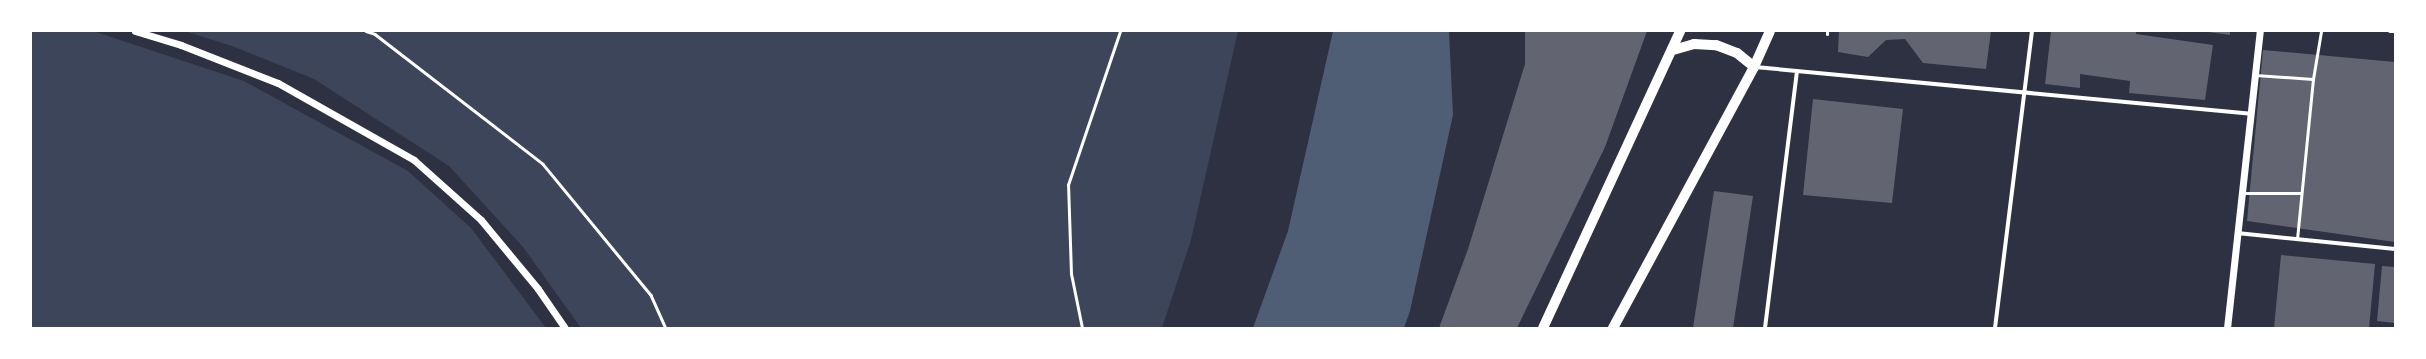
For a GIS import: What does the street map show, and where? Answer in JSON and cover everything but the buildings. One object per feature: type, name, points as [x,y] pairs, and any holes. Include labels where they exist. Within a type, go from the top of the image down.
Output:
[{"type":"main road","points":[[1543,328],[1673,50],[1680,31]]},
{"type":"main road","points":[[1614,328],[1754,67],[1770,31]]},
{"type":"main road","points":[[1673,50],[1694,44],[1716,45],[1737,53],[1754,67]]},
{"type":"street","points":[[135,31],[181,45],[278,83],[414,160],[481,220],[538,289],[565,328]]},
{"type":"street","points":[[1995,328],[2032,31]]},
{"type":"street","points":[[2226,328],[2260,31]]},
{"type":"street","points":[[2390,31],[2395,32]]},
{"type":"street","points":[[1754,67],[2250,114]]},
{"type":"street","points":[[1765,328],[1797,71]]},
{"type":"street","points":[[2237,233],[2395,249]]},
{"type":"lane","points":[[2297,239],[2313,79],[2320,31]]},
{"type":"lane","points":[[2255,76],[2313,79]]},
{"type":"lane","points":[[2242,193],[2301,193]]},
{"type":"path","points":[[366,31],[375,34],[543,164],[651,295],[666,328]]},
{"type":"path","points":[[1082,328],[1071,274],[1068,185],[1120,31]]},
{"type":"shaded area","points":[[31,31],[93,31],[244,81],[408,171],[471,228],[546,328],[31,328]]},
{"type":"shaded area","points":[[184,31],[1238,31],[1191,240],[1162,328],[581,328],[523,247],[449,166],[314,79],[232,46]]},
{"type":"shaded area","points":[[1333,31],[1449,31],[1453,115],[1410,311],[1404,328],[1253,328],[1288,231]]}]
